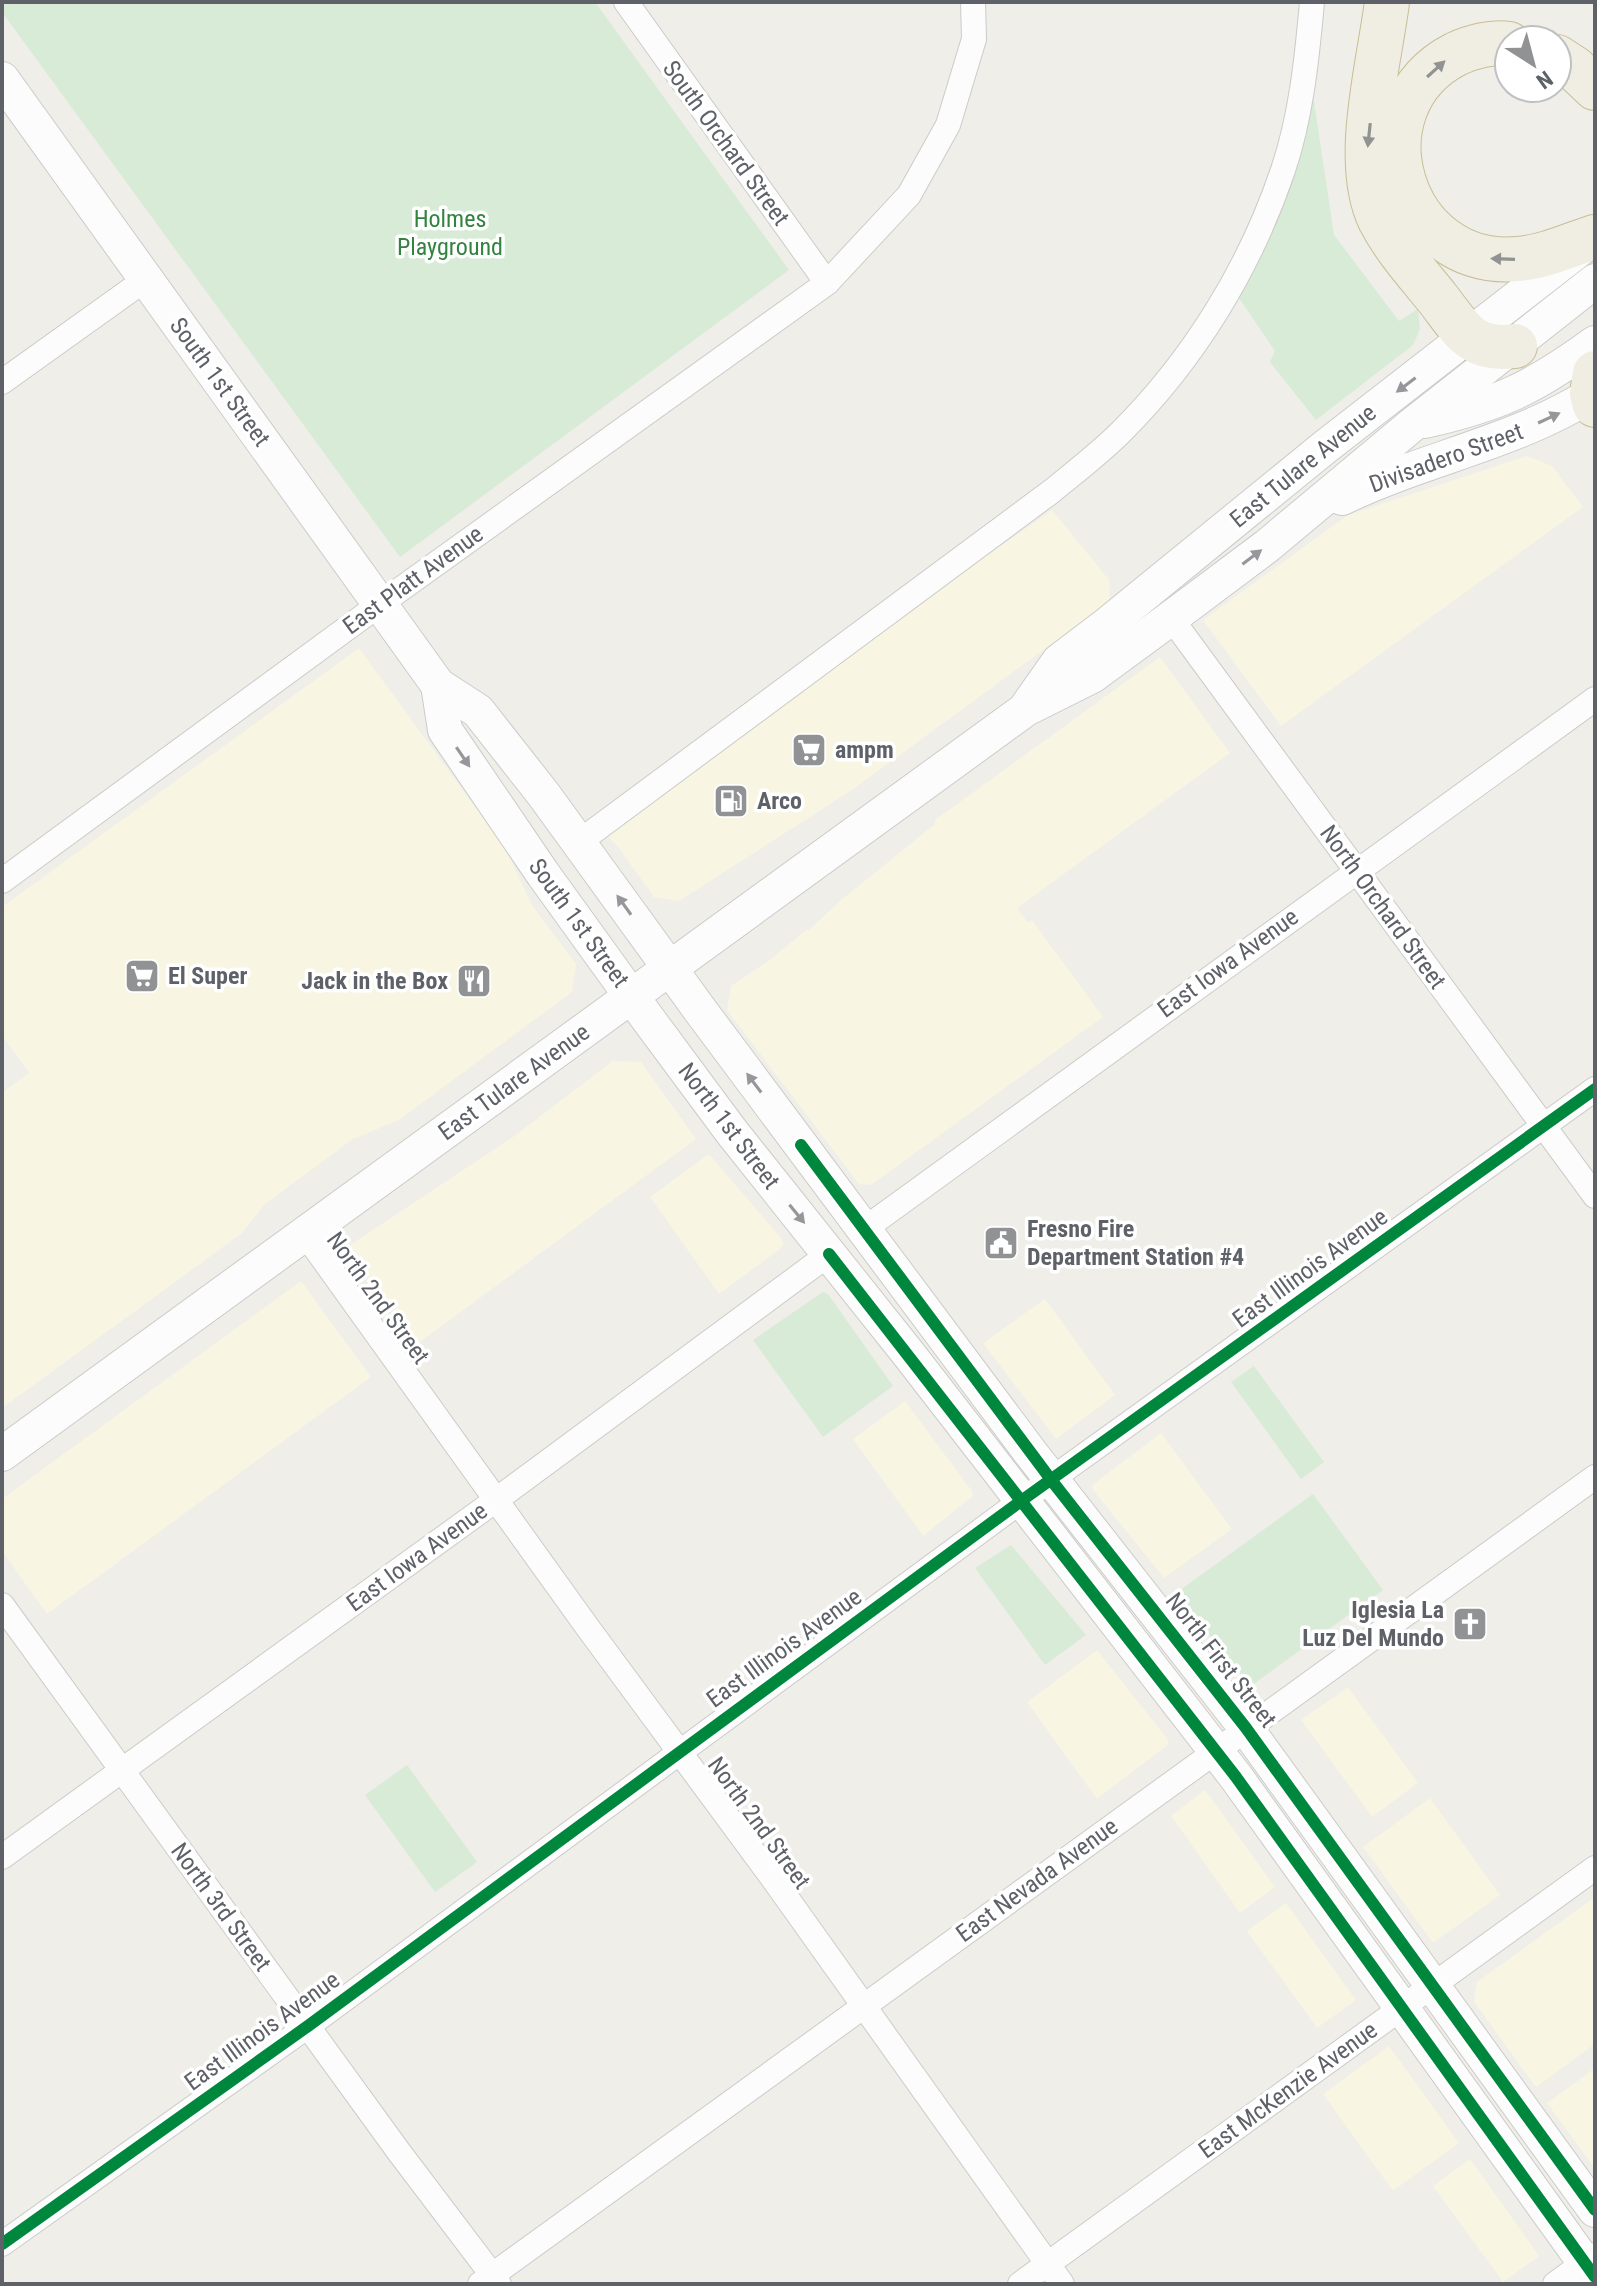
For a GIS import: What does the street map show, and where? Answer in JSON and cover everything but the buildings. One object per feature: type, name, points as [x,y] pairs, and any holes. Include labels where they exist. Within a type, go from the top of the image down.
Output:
[{"type":"highway","points":[[1387,2],[1368,135],[1367,164],[1375,206],[1388,234],[1467,337],[1490,346],[1515,346]]},
{"type":"highway","points":[[1493,44],[1463,51],[1447,59],[1418,87],[1400,126],[1403,184],[1431,231],[1471,254],[1501,260],[1591,249]]},
{"type":"highway","points":[[1573,67],[1595,88]]},
{"type":"main road","name":"South 1st Street","points":[[2,79],[438,685],[478,711],[579,842],[670,968]]},
{"type":"main road","name":"East Tulare Avenue","points":[[1026,709],[1059,661],[1467,337],[1591,249]]},
{"type":"main road","name":"East Tulare Avenue","points":[[2,1454],[1026,709],[1092,676],[1171,618],[1515,346],[1591,249]]},
{"type":"main road","name":"Divisadero Street","points":[[1325,447],[1351,435],[1470,411],[1521,392],[1548,378],[1595,343]]},
{"type":"main road","name":"Divisadero Street","points":[[1295,521],[1398,473],[1551,418],[1594,391]]},
{"type":"main road","points":[[1171,618],[1174,599],[1185,581],[1226,548],[1251,507]]},
{"type":"main road","points":[[1066,689],[1089,658],[1141,617],[1144,594]]},
{"type":"main road","name":"South 1st Street","points":[[438,685],[445,730],[631,996]]},
{"type":"main road","name":"North 1st Street","points":[[670,968],[801,1145]]},
{"type":"main road","name":"North 1st Street","points":[[631,996],[731,1131],[829,1254]]},
{"type":"main road","name":"North First Street","points":[[801,1145],[1052,1481],[1246,1728],[1595,2210]]},
{"type":"main road","points":[[829,1254],[846,1254],[856,1259],[917,1331],[949,1343]]},
{"type":"main road","points":[[829,1254],[1216,1750],[1591,2265]]},
{"type":"street","name":"South Orchard Street","points":[[626,2],[827,283]]},
{"type":"street","name":"East Platt Avenue","points":[[2,881],[380,604],[827,283],[909,195],[948,125],[974,39],[973,2]]},
{"type":"street","points":[[579,842],[1052,491],[1120,433],[1154,398],[1186,357],[1235,282],[1257,236],[1284,168],[1296,118],[1312,2]]},
{"type":"street","points":[[2,382],[146,279]]},
{"type":"street","name":"North Orchard Street","points":[[1171,618],[1595,1196]]},
{"type":"street","name":"East Iowa Avenue","points":[[863,1230],[1595,699]]},
{"type":"street","name":"East Illinois Avenue","points":[[2,2244],[308,2026],[1021,1501],[1595,1089]]},
{"type":"street","name":"North 2nd Street","points":[[305,1234],[1062,2284]]},
{"type":"street","name":"East Iowa Avenue","points":[[2,1857],[496,1500],[829,1254]]},
{"type":"street","name":"East Nevada Avenue","points":[[490,2281],[1595,1477]]},
{"type":"street","name":"North 3rd Street","points":[[2,1605],[490,2281]]},
{"type":"street","name":"East McKenzie Avenue","points":[[1020,2284],[1595,1868]]},
{"type":"street","points":[[1555,2284],[1591,2265]]},
{"type":"shaded area","points":[[1527,456],[1552,466],[1583,507],[1281,726],[1203,620],[1348,515]]},
{"type":"shaded area","points":[[1052,510],[1110,581],[1109,602],[852,790],[679,901],[654,897],[607,835],[878,632]]},
{"type":"shaded area","points":[[359,648],[505,848],[533,907],[576,964],[572,992],[399,1120],[353,1139],[265,1204],[241,1234],[2,1408],[2,1093],[29,1073],[2,1035],[2,907]]},
{"type":"shaded area","points":[[1160,657],[1230,753],[1017,908],[1028,923],[1032,920],[1103,1017],[871,1185],[859,1184],[727,1010],[731,986],[809,930],[935,824],[935,820]]},
{"type":"shaded area","points":[[613,1061],[641,1062],[696,1139],[417,1344],[347,1247],[513,1137]]},
{"type":"shaded area","points":[[709,1154],[782,1239],[783,1244],[719,1294],[650,1197]]},
{"type":"shaded area","points":[[301,1281],[371,1377],[47,1614],[2,1551],[2,1499]]},
{"type":"shaded area","points":[[1045,1299],[1115,1395],[1056,1439],[983,1343]]},
{"type":"shaded area","points":[[905,1401],[973,1496],[923,1536],[853,1439]]},
{"type":"shaded area","points":[[1161,1433],[1232,1529],[1164,1578],[1092,1485]]},
{"type":"shaded area","points":[[1097,1650],[1169,1744],[1097,1799],[1027,1702]]},
{"type":"shaded area","points":[[1348,1687],[1418,1783],[1372,1817],[1301,1720]]},
{"type":"shaded area","points":[[1205,1790],[1275,1887],[1240,1913],[1171,1816]]},
{"type":"shaded area","points":[[1430,1798],[1500,1895],[1433,1943],[1363,1847]]},
{"type":"shaded area","points":[[1595,1897],[1595,2044],[1536,2087],[1474,2002],[1477,1982]]},
{"type":"shaded area","points":[[1286,1903],[1356,2000],[1317,2028],[1247,1931]]},
{"type":"shaded area","points":[[1389,2046],[1459,2143],[1393,2191],[1323,2094]]},
{"type":"shaded area","points":[[1595,2068],[1595,2169],[1547,2103]]},
{"type":"shaded area","points":[[1470,2159],[1539,2256],[1503,2282],[1433,2186]]},
{"type":"green space","name":"Holmes Playground","points":[[2,2],[595,2],[789,270],[400,557],[2,12]]},
{"type":"green space","points":[[1313,95],[1334,235],[1399,321],[1418,309],[1420,329],[1413,345],[1316,420],[1270,362],[1275,351],[1239,298],[1270,233]]},
{"type":"green space","points":[[823,1292],[828,1294],[893,1386],[823,1437],[753,1340]]},
{"type":"green space","points":[[1254,1366],[1324,1462],[1301,1479],[1231,1382]]},
{"type":"green space","points":[[1313,1494],[1383,1590],[1249,1685],[1176,1593]]},
{"type":"green space","points":[[1011,1545],[1086,1635],[1045,1665],[975,1568]]},
{"type":"green space","points":[[407,1765],[477,1862],[435,1892],[365,1795]]},
{"type":"cycle path","points":[[2,2244],[308,2026],[1021,1501],[1595,1089]]},
{"type":"cycle path","points":[[801,1145],[1052,1481],[1246,1728],[1595,2210]]},
{"type":"cycle path","points":[[829,1254],[1236,1777],[1595,2277]]},
{"type":"place","name":"ampm","points":[[809,750]]},
{"type":"place","name":"Arco","points":[[731,801]]},
{"type":"place","name":"El Super","points":[[142,976]]},
{"type":"place","name":"Jack in the Box","points":[[474,981]]},
{"type":"place","name":"Fresno Fire Department Station #4","points":[[1001,1243]]},
{"type":"place","name":"Iglesia La Luz Del Mundo","points":[[1470,1624]]}]
